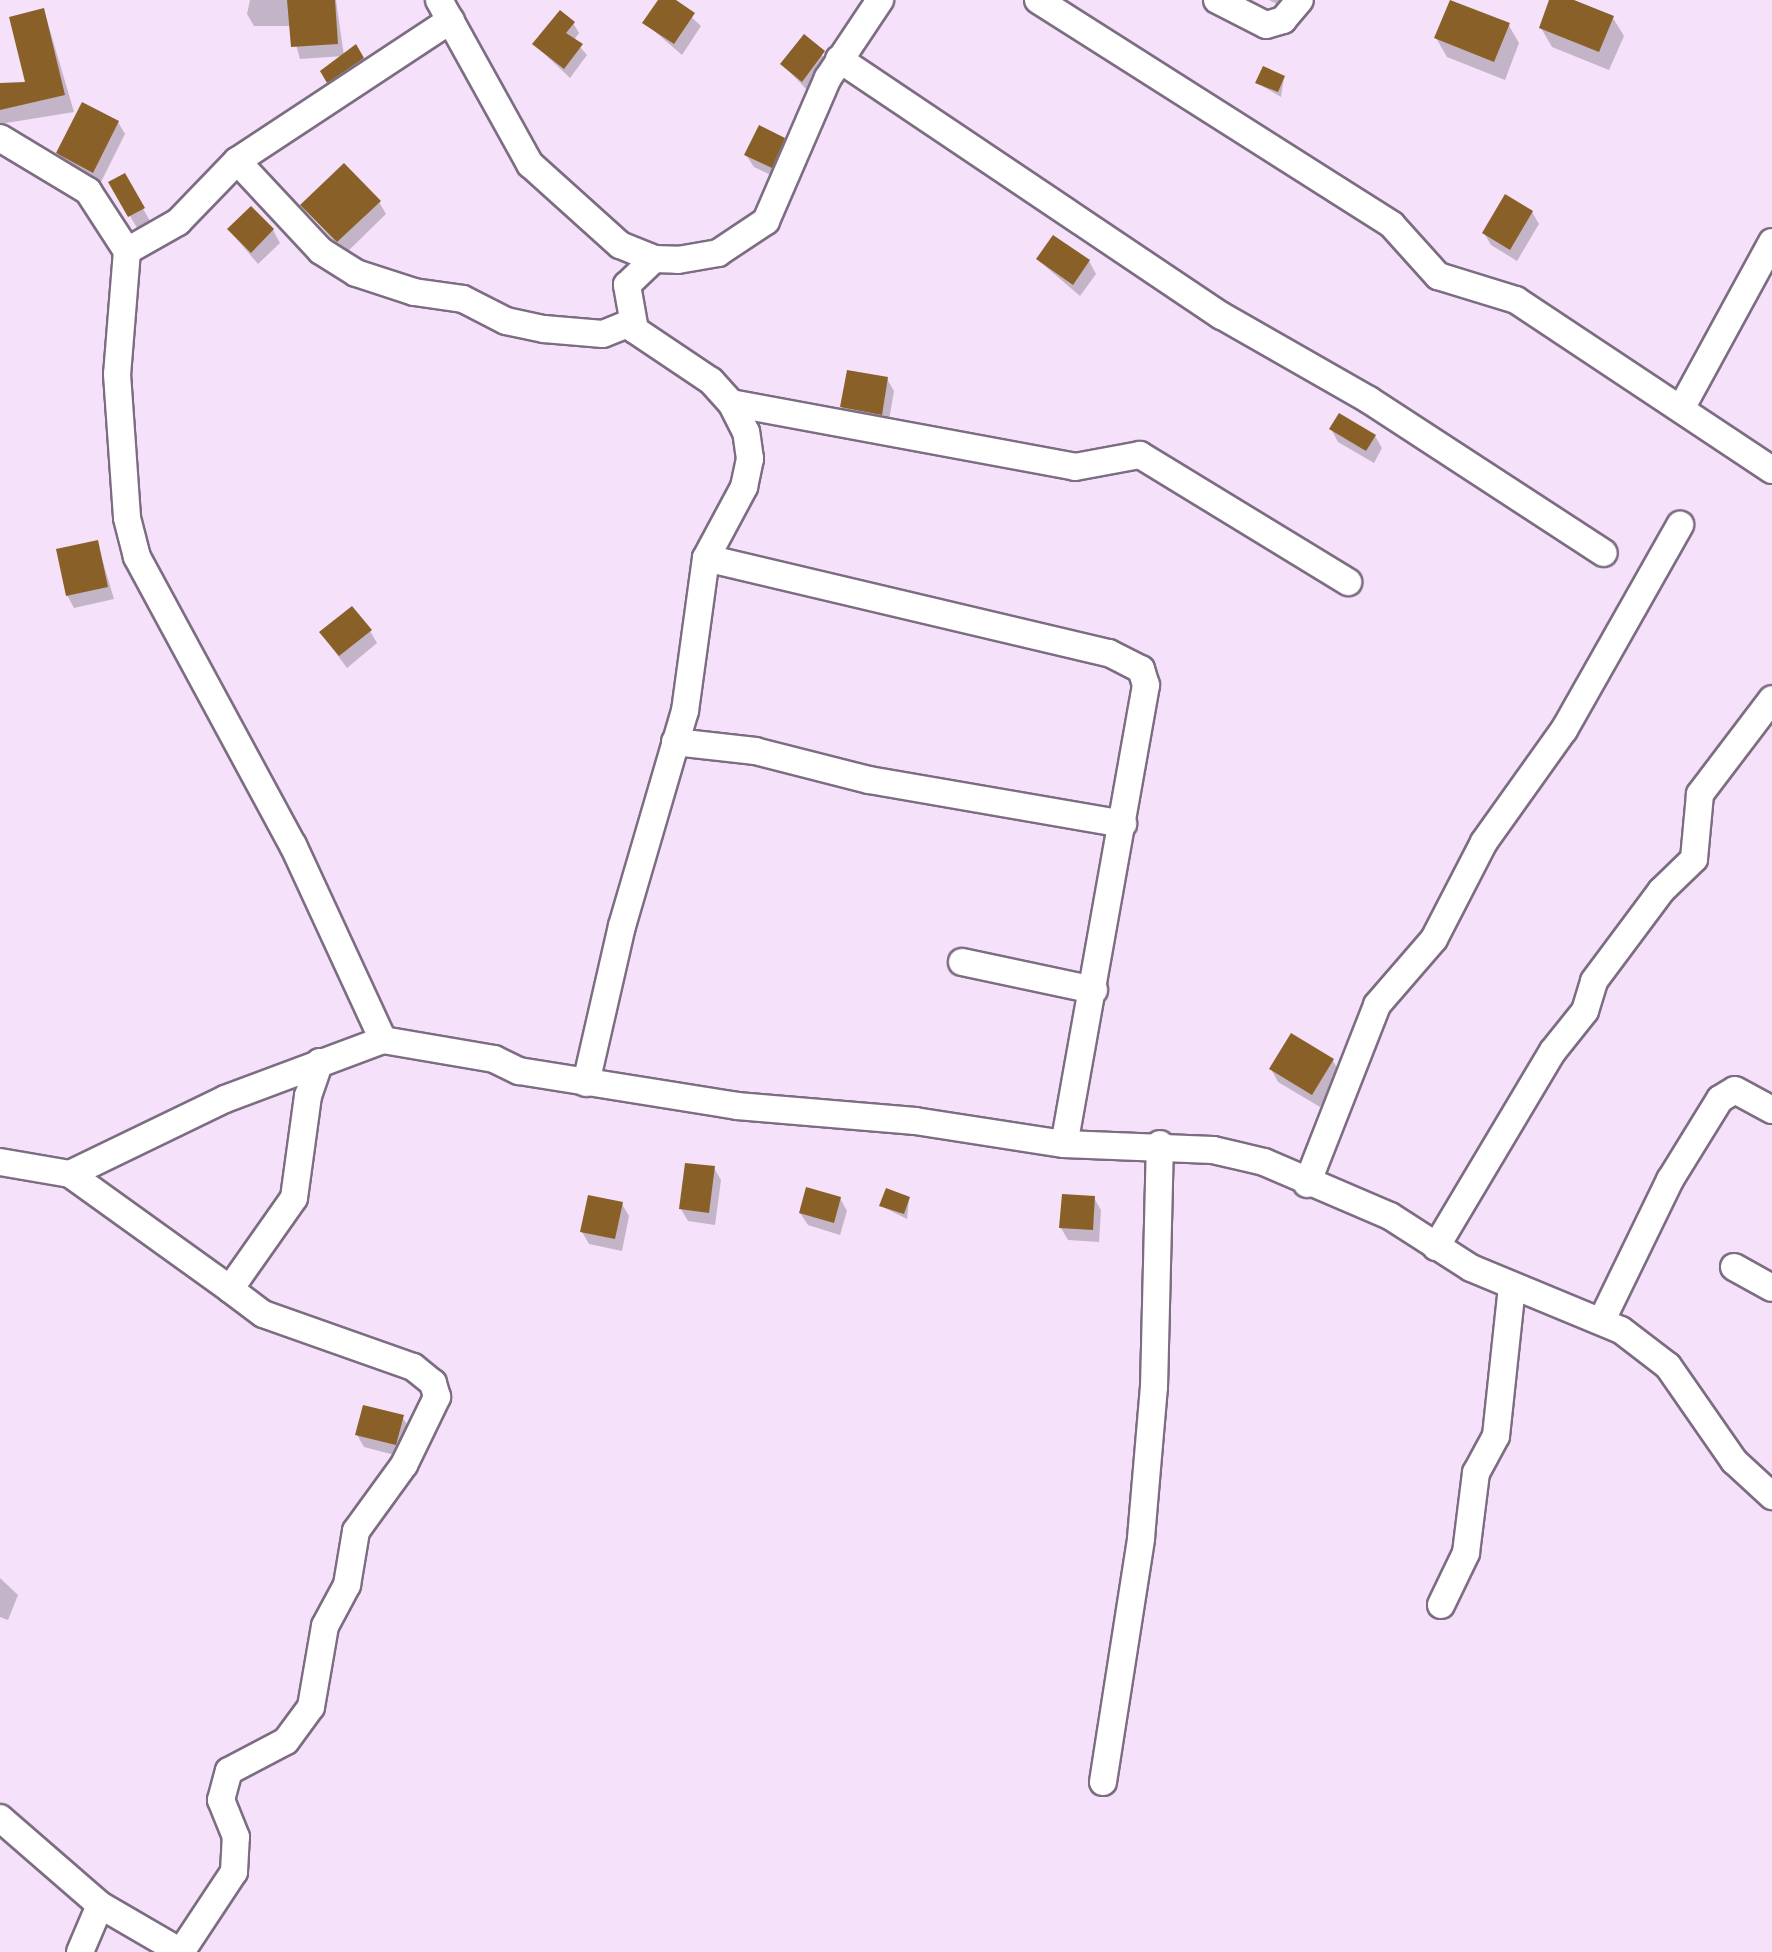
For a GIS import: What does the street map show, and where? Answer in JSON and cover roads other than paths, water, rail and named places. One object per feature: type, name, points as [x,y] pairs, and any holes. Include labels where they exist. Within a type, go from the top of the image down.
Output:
[{"type":"street","points":[[127,251],[178,222],[237,161],[445,10],[530,164],[620,245],[654,259],[718,253],[766,221],[839,59],[880,0]]},
{"type":"street","points":[[1038,0],[1392,225],[1437,276],[1516,300],[1682,407],[1772,470]]},
{"type":"street","points":[[1217,0],[1266,25],[1283,20],[1300,0]]},
{"type":"street","points":[[839,59],[1222,316],[1369,400],[1604,553]]},
{"type":"street","points":[[0,138],[88,191],[127,251],[117,374],[127,518],[137,557],[293,845],[383,1040]]},
{"type":"street","points":[[237,161],[321,251],[356,274],[414,292],[463,299],[506,321],[544,329],[603,334],[632,322]]},
{"type":"street","points":[[1682,407],[1772,242]]},
{"type":"street","points":[[586,1083],[622,926],[675,742],[706,558],[744,487],[750,460],[746,432],[731,403],[711,381],[644,342],[632,322],[620,245]]},
{"type":"street","points":[[627,285],[654,259]]},
{"type":"street","points":[[731,403],[1075,467],[1140,455],[1348,582]]},
{"type":"street","points":[[1307,1184],[1377,1005],[1441,929],[1484,842],[1564,730],[1680,525]]},
{"type":"street","points":[[706,558],[1110,653],[1141,669],[1146,685],[1123,824],[1097,936],[1094,990],[1064,1144]]},
{"type":"street","points":[[1436,1247],[1553,1051],[1585,1011],[1594,981],[1661,891],[1694,859],[1700,794],[1772,699]]},
{"type":"street","points":[[675,742],[755,751],[869,780],[1123,824]]},
{"type":"street","points":[[962,962],[1094,990]]},
{"type":"street","points":[[70,1174],[225,1099],[383,1040],[586,1083],[1064,1144],[1160,1143],[1264,1162],[1307,1184],[1390,1216],[1436,1247],[1512,1287],[1602,1320],[1668,1366],[1734,1461],[1772,1496]]},
{"type":"street","points":[[230,1289],[249,1253],[284,1219],[294,1198],[300,1138],[320,1062]]},
{"type":"street","points":[[1602,1320],[1670,1180],[1720,1098],[1735,1090],[1772,1110]]},
{"type":"street","points":[[1103,1782],[1145,1496],[1158,1303],[1160,1143]]},
{"type":"street","points":[[0,1162],[70,1174],[263,1314],[413,1367],[433,1383],[433,1414],[356,1531],[347,1585],[325,1626],[311,1707],[286,1741],[229,1771],[223,1785],[237,1856],[216,1901],[181,1952],[100,1905],[0,1818]]},
{"type":"street","points":[[1734,1267],[1772,1288]]},
{"type":"street","points":[[1441,1605],[1466,1553],[1476,1473],[1496,1436],[1512,1287]]},
{"type":"street","points":[[80,1952],[100,1905]]}]
